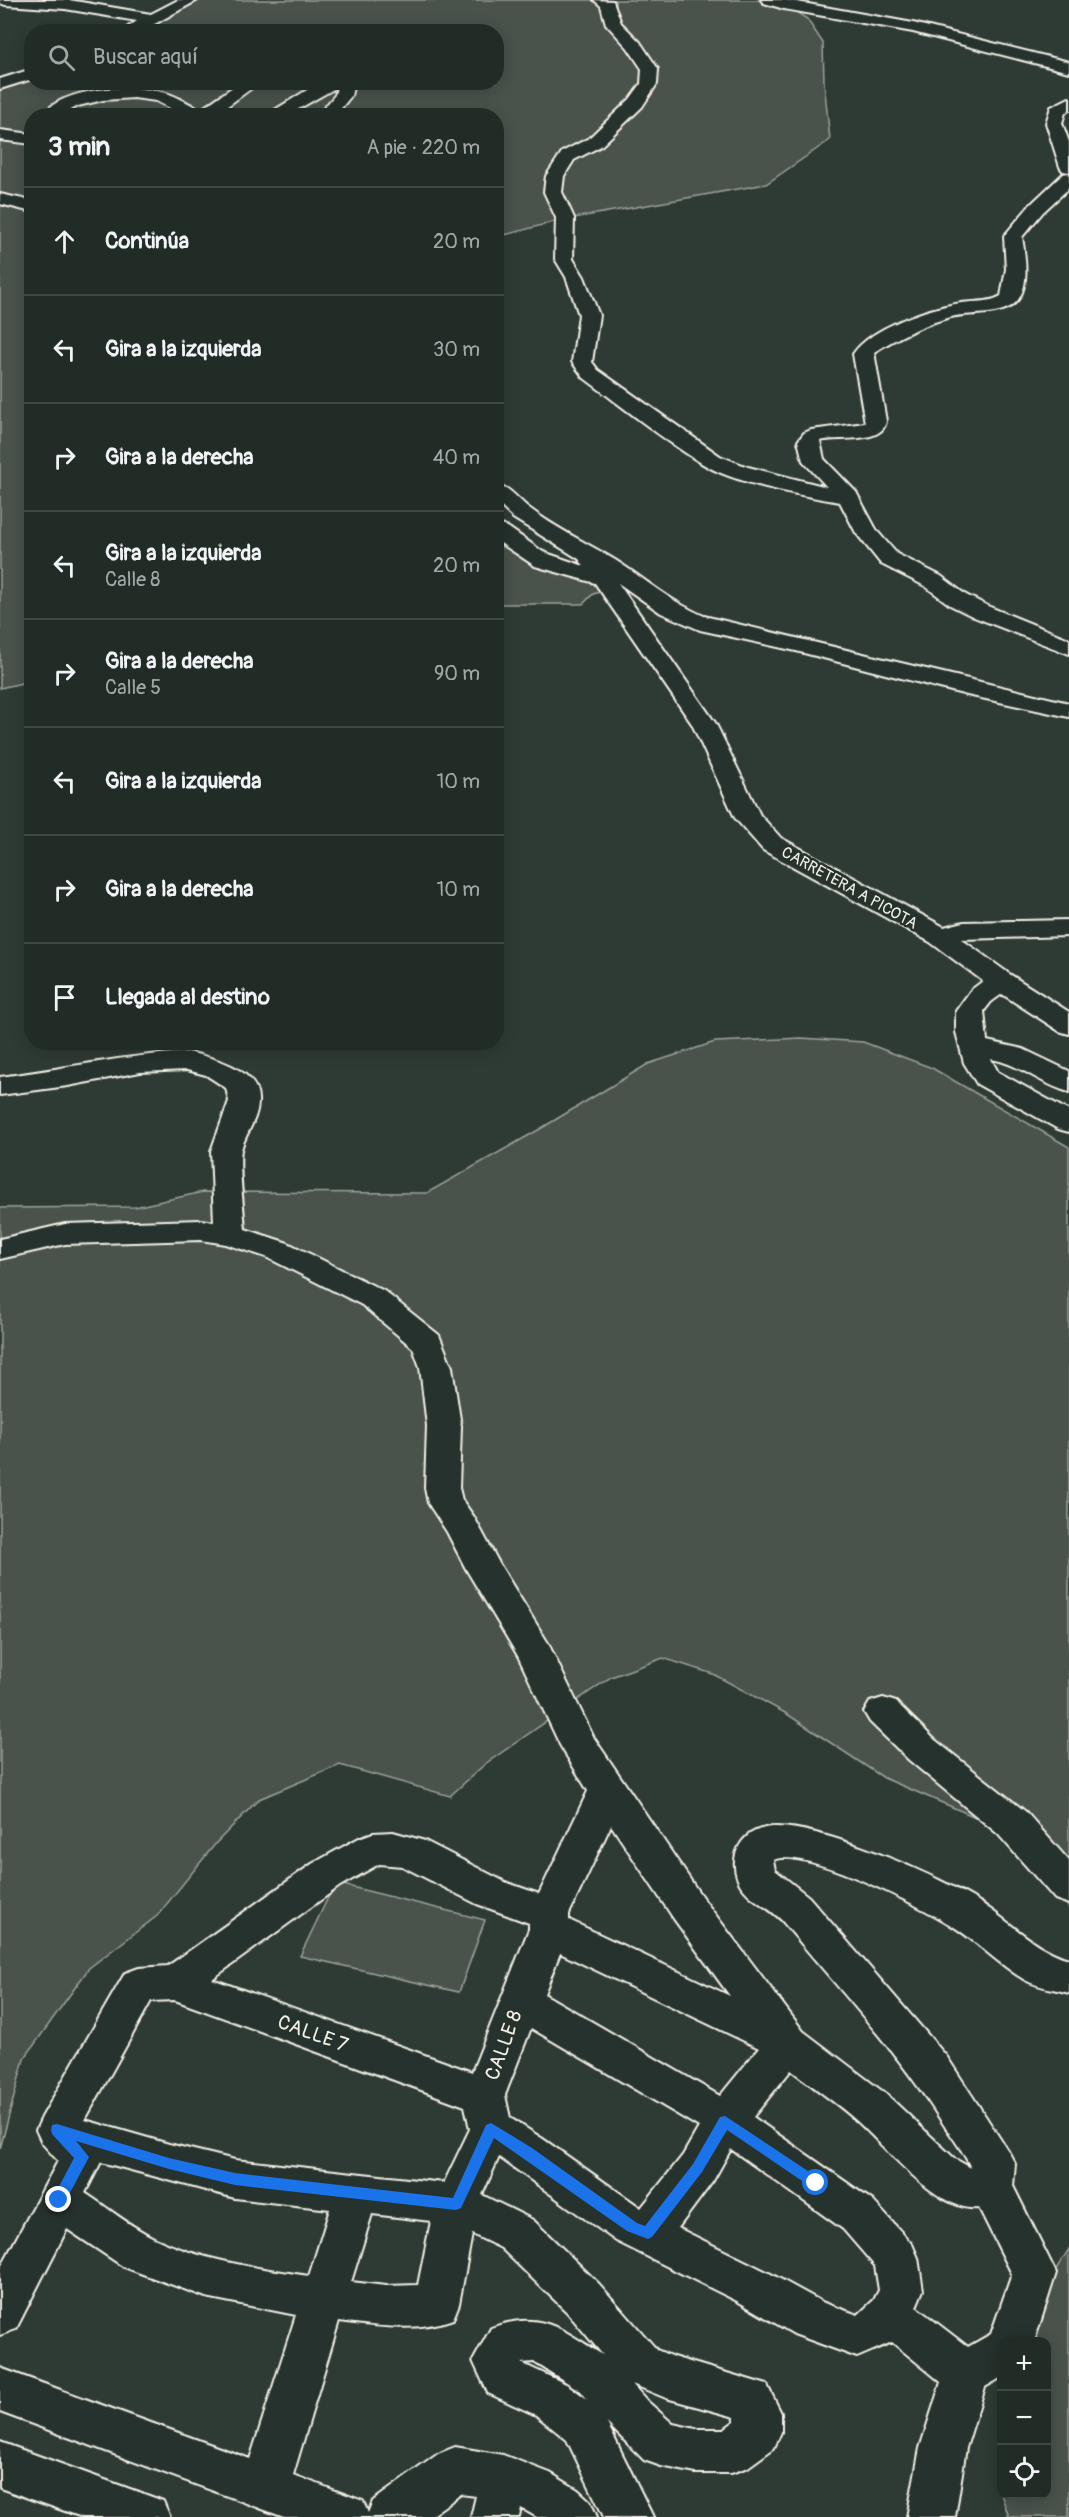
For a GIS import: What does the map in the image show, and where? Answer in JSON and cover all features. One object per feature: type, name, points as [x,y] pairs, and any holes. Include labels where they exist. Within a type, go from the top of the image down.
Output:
[{"type":"street","points":[[5,0],[65,4],[154,19]]},
{"type":"street","points":[[144,24],[190,0]]},
{"type":"street","points":[[602,0],[608,4],[614,24],[634,45],[650,69],[649,84],[636,103],[595,142],[568,156],[555,176],[553,192],[565,218],[564,259],[575,277],[589,315],[582,362],[591,375],[712,461],[740,472],[811,491],[848,497]]},
{"type":"street","points":[[769,0],[809,11],[856,17],[933,32],[1069,67]]},
{"type":"street","points":[[0,84],[24,76]]},
{"type":"street","points":[[213,108],[240,90]]},
{"type":"street","points":[[282,108],[317,90]]},
{"type":"street","points":[[332,108],[343,96],[344,90]]},
{"type":"street","points":[[61,108],[70,102],[114,94],[145,93],[163,97],[185,108]]},
{"type":"street","points":[[1069,103],[1057,111],[1054,123],[1069,167]]},
{"type":"street","points":[[216,106],[227,108]]},
{"type":"street","points":[[1069,178],[1037,208],[1013,236],[1014,293],[1008,300],[999,305],[945,311],[867,348],[863,354],[876,421],[875,427],[854,434],[817,434],[809,441],[814,461],[848,497],[867,533],[889,559],[933,581],[958,600],[982,612],[1069,647]]},
{"type":"street","points":[[0,200],[24,205]]},
{"type":"street","name":"CARRETERA A PICOTA","points":[[504,497],[521,513],[588,554],[704,724],[748,818],[772,844],[940,936],[1001,981],[1069,1025]]},
{"type":"street","points":[[504,534],[538,559],[604,578]]},
{"type":"street","points":[[588,554],[614,568],[674,611],[697,622],[783,640],[1005,698],[1069,710]]},
{"type":"street","points":[[940,936],[964,930],[1069,928]]},
{"type":"street","points":[[1001,981],[981,996],[970,1011],[970,1032],[978,1063],[987,1078],[1069,1123]]},
{"type":"street","points":[[975,1049],[994,1049],[1020,1058],[1069,1083]]},
{"type":"street","points":[[0,1086],[69,1077],[140,1063],[188,1061],[216,1069],[232,1078],[239,1084],[244,1101],[236,1130],[226,1151],[230,1235]]},
{"type":"street","points":[[0,1249],[65,1234],[201,1230],[230,1235],[277,1250],[373,1298],[427,1343],[436,1367],[444,1426],[442,1488],[445,1503],[462,1526],[484,1569],[535,1653],[579,1745],[688,1908],[788,2043]]},
{"type":"street","points":[[883,1712],[922,1750],[1012,1823],[1069,1888]]},
{"type":"street","name":"CALLE 8","points":[[325,2298],[386,2307],[437,2304],[456,2204],[488,2112],[520,2001],[549,1922],[608,1790]]},
{"type":"street","points":[[1013,2337],[1034,2273],[991,2187],[993,2164],[932,2070],[795,1908],[757,1878],[753,1856],[766,1843],[791,1843],[820,1850],[908,1882],[966,1914],[1040,1968],[1069,1976]]},
{"type":"street","points":[[57,2130],[158,1984],[326,1875],[373,1849],[393,1848],[411,1852],[788,2043],[871,2107],[940,2172],[969,2190],[991,2187]]},
{"type":"street","name":"CALLE 7","points":[[158,1984],[488,2112],[528,2152],[632,2227],[648,2233],[810,2319],[857,2336],[872,2331],[891,2314]]},
{"type":"street","points":[[520,2001],[725,2121],[858,2215],[896,2258],[901,2290],[891,2314],[984,2363],[943,2448],[931,2517]]},
{"type":"street","points":[[648,2233],[698,2168],[725,2121],[788,2043]]},
{"type":"street","points":[[57,2130],[169,2163],[235,2179],[456,2204],[517,2234],[583,2298],[640,2366],[666,2377],[751,2400],[758,2413],[758,2432],[731,2451],[696,2451],[661,2444],[630,2416],[597,2376],[539,2341],[507,2343],[496,2361],[504,2378],[552,2400],[583,2424],[629,2517]]},
{"type":"street","points":[[0,2314],[82,2157],[57,2130]]},
{"type":"street","points":[[265,2488],[357,2192]]},
{"type":"street","points":[[59,2200],[141,2253],[206,2277],[266,2290],[325,2298]]},
{"type":"street","points":[[0,2390],[346,2517]]},
{"type":"street","points":[[0,2465],[146,2517]]},
{"type":"street","points":[[390,2517],[455,2470],[499,2498],[531,2488],[573,2517]]},
{"type":"shaded area","points":[[199,0],[778,0],[807,19],[823,43],[824,82],[830,140],[766,184],[557,221],[504,235],[504,108],[24,108],[24,681],[0,688],[0,87],[24,78],[24,90],[504,90],[504,24],[157,24]]},
{"type":"shaded area","points":[[504,547],[516,550],[611,589],[593,594],[583,604],[504,604]]},
{"type":"shaded area","points":[[801,1038],[863,1042],[932,1068],[1069,1147],[1069,1908],[1032,1863],[987,1822],[884,1778],[787,1714],[713,1674],[663,1658],[611,1677],[485,1764],[450,1796],[340,1765],[259,1799],[216,1843],[157,1916],[89,1968],[24,2059],[0,2149],[0,1208],[135,1207],[203,1192],[427,1193],[648,1064],[715,1042]]},
{"type":"shaded area","points":[[335,1883],[485,1920],[459,1992],[300,1956]]},
{"type":"shaded area","points":[[1069,2249],[1069,2517],[1009,2517],[1003,2499],[1051,2499],[1051,2337],[1020,2337],[1029,2311]]},
{"type":"route","points":[[59,2200],[82,2157],[57,2130],[169,2163],[235,2179],[456,2204],[491,2129],[528,2152],[632,2227],[648,2233],[698,2168],[725,2121],[816,2183]]}]
